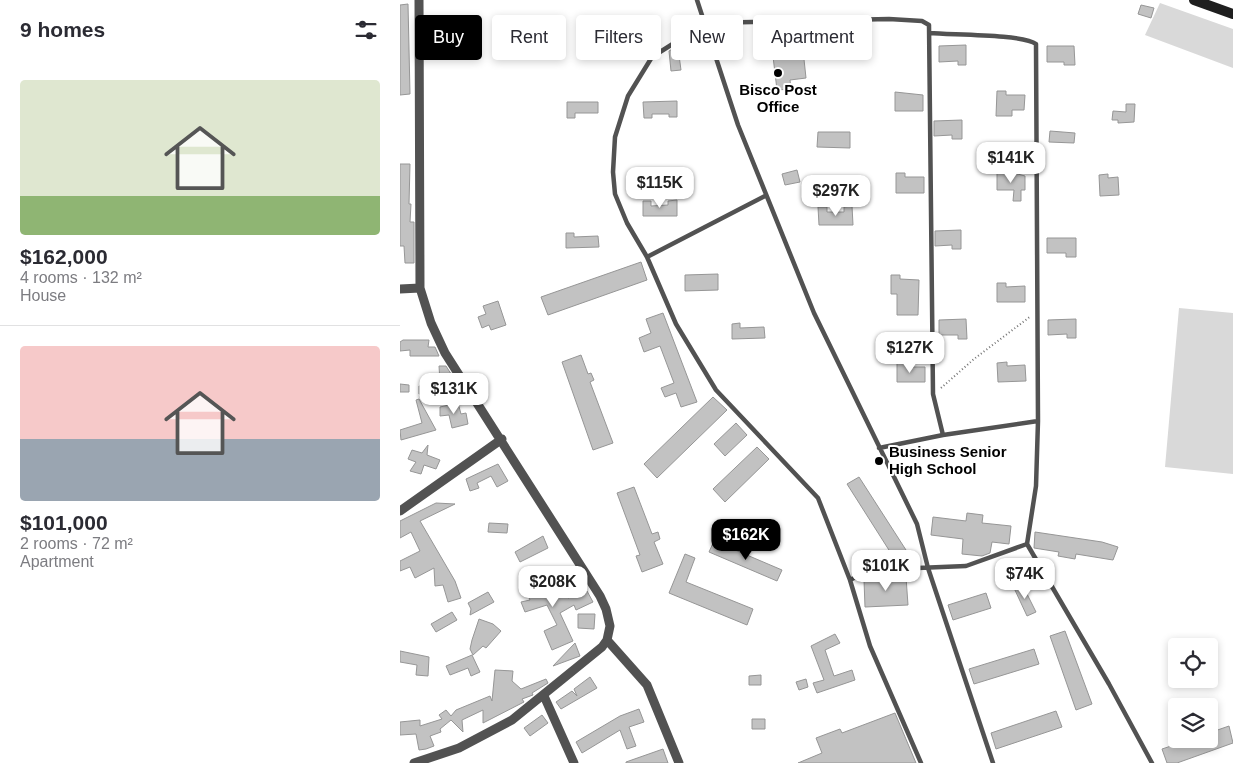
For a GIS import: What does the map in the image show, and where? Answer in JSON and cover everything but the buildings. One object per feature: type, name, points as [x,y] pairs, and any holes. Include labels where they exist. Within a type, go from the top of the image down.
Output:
[{"type":"main road","points":[[1194,0],[1233,14]]},
{"type":"street","points":[[414,763],[459,748],[512,720],[586,662],[607,640],[609,621],[600,596],[502,439],[445,353],[430,323],[420,288],[419,0]]},
{"type":"street","points":[[400,290],[420,288]]},
{"type":"street","points":[[400,511],[502,439]]},
{"type":"street","points":[[607,640],[647,685],[678,763]]},
{"type":"street","points":[[544,696],[574,763]]},
{"type":"lane","points":[[697,0],[703,15]]},
{"type":"lane","points":[[743,22],[889,19],[922,21],[929,24],[934,394],[943,435]]},
{"type":"lane","points":[[930,34],[1021,39],[1031,40],[1036,44],[1038,421],[1036,486],[1027,544],[1109,684],[1152,763]]},
{"type":"lane","points":[[671,45],[652,57],[628,96],[615,137],[613,172],[615,194],[627,223],[647,256],[676,324],[716,390],[818,498],[850,580],[870,646],[921,763]]},
{"type":"lane","points":[[718,60],[738,125],[765,196],[814,313],[917,524],[928,568],[993,763]]},
{"type":"lane","points":[[647,256],[765,196]]},
{"type":"lane","points":[[879,448],[943,435],[1038,421]]},
{"type":"lane","points":[[850,580],[869,570],[966,566],[1027,544]]},
{"type":"path","points":[[934,394],[974,359],[1038,311]]},
{"type":"shaded area","points":[[1160,3],[1233,29],[1233,68],[1145,35]]},
{"type":"shaded area","points":[[1179,308],[1233,313],[1233,474],[1165,467]]},
{"type":"place","name":"Bisco Post Office","points":[[778,73]]},
{"type":"place","name":"Business Senior High School","points":[[879,461]]}]
